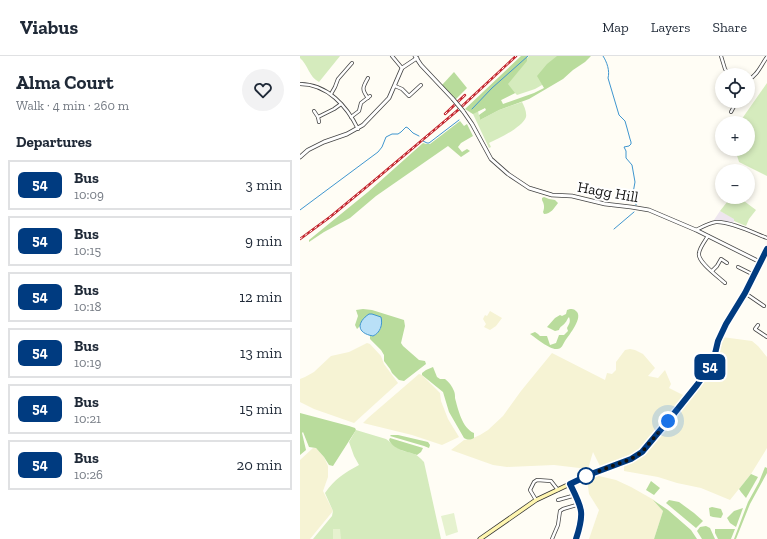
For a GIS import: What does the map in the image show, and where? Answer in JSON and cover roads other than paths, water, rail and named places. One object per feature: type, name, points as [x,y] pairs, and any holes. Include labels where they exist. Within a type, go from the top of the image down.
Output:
[{"type":"main road","points":[[480,539],[536,500],[591,474],[631,459],[642,452],[697,385],[712,364],[718,341],[726,324],[745,293],[767,249]]},
{"type":"street","points":[[392,56],[402,68]]},
{"type":"street","points":[[721,56],[725,68]]},
{"type":"street","points":[[300,157],[308,150],[358,129],[363,125],[389,98],[402,68],[416,57]]},
{"type":"street","name":"Hagg Hill","points":[[416,57],[421,65],[463,111],[491,158],[508,174],[529,188],[552,195],[572,196],[605,204],[649,210],[696,230],[760,262]]},
{"type":"street","points":[[755,76],[767,57]]},
{"type":"street","points":[[331,94],[338,79],[352,63]]},
{"type":"street","points":[[351,117],[359,111],[362,103],[369,97],[363,91],[363,87],[368,78]]},
{"type":"street","points":[[300,84],[315,86],[331,94],[341,104],[358,129]]},
{"type":"street","points":[[395,86],[402,89],[409,96],[421,85]]},
{"type":"street","points":[[318,117],[341,104]]},
{"type":"street","points":[[731,112],[732,108]]},
{"type":"street","points":[[314,111],[319,122]]},
{"type":"street","points":[[696,230],[718,222],[746,229],[767,238]]},
{"type":"street","points":[[708,236],[700,250],[699,256],[701,261],[726,283]]},
{"type":"street","points":[[712,271],[721,259],[728,263]]},
{"type":"street","points":[[738,267],[754,275]]},
{"type":"street","points":[[745,293],[764,306]]},
{"type":"street","points":[[758,325],[755,329],[767,337]]},
{"type":"street","points":[[536,500],[530,490],[534,482],[537,480],[551,481],[558,490]]},
{"type":"street","points":[[570,484],[580,504],[582,513],[581,524],[576,539]]},
{"type":"street","points":[[558,500],[576,495]]},
{"type":"street","points":[[552,539],[558,525],[560,511],[580,504]]},
{"type":"water","points":[[369,314],[381,317],[382,323],[380,328],[373,336],[367,335],[361,330],[360,327],[362,320]]},
{"type":"waterway","points":[[472,109],[492,88],[528,56]]},
{"type":"waterway","points":[[603,56],[608,67],[608,78],[619,115],[625,121],[631,142],[629,146],[624,147],[626,151],[626,158],[632,165],[635,182],[633,193],[636,199],[636,205]]},
{"type":"waterway","points":[[423,141],[429,143],[459,120]]},
{"type":"waterway","points":[[300,210],[378,152],[386,137],[392,134],[398,134],[406,127],[419,136]]},
{"type":"waterway","points":[[614,229],[634,212]]},
{"type":"railway","points":[[300,239],[330,217],[458,110],[516,56]]},
{"type":"railway","points":[[445,114],[465,95]]}]
